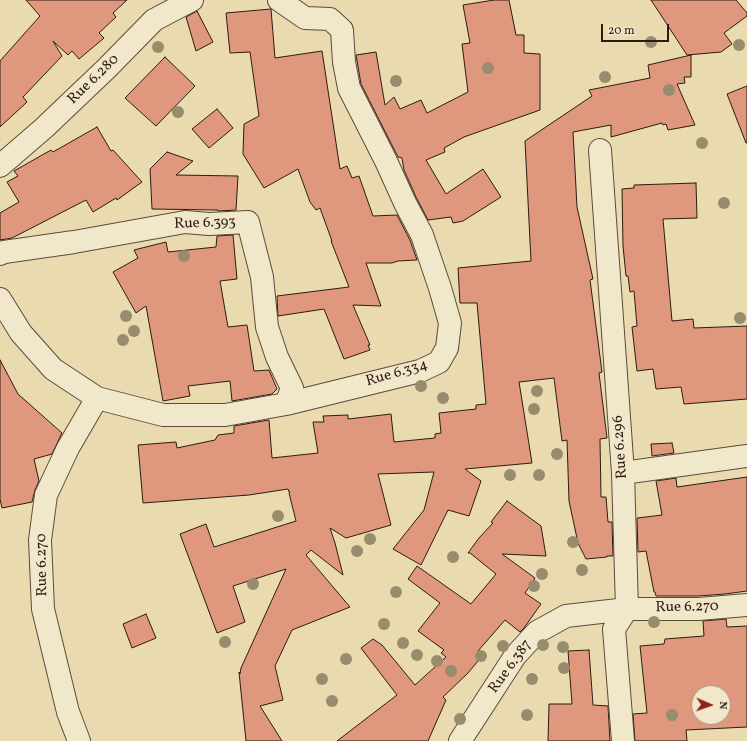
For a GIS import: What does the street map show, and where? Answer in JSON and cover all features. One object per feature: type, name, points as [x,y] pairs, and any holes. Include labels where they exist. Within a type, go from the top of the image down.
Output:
[{"type":"street","name":"Rue 6.280","points":[[0,166],[44,128],[107,68],[154,20],[192,0]]},
{"type":"street","name":"Rue 6.334","points":[[0,299],[21,333],[53,369],[97,398],[163,415],[225,415],[286,404],[420,371],[439,362],[447,348],[450,323],[440,288],[422,235],[348,88],[344,62],[342,30],[330,19],[305,18],[279,0]]},
{"type":"street","name":"Rue 6.296","points":[[600,150],[623,473],[627,609]]},
{"type":"street","name":"Rue 6.393","points":[[0,254],[4,252],[74,242],[185,222],[209,224],[248,222],[262,277],[267,327],[277,357],[292,388],[286,404]]},
{"type":"street","name":"Rue 6.270","points":[[79,741],[68,712],[43,609],[40,540],[46,495],[68,448],[97,398]]},
{"type":"street","points":[[623,473],[747,456]]},
{"type":"street","name":"Rue 6.270","points":[[627,609],[699,609],[747,605]]},
{"type":"street","points":[[623,741],[614,629],[627,609]]},
{"type":"street","name":"Rue 6.387","points":[[460,741],[515,656],[537,632],[566,616],[627,609]]},
{"type":"building","points":[[26,0],[127,0],[113,13],[116,17],[99,33],[104,38],[79,59],[72,51],[68,55],[53,41],[62,56],[23,97],[27,102],[0,127],[0,61],[40,16]]},
{"type":"building","points":[[494,0],[509,0],[516,35],[524,35],[524,53],[540,54],[540,110],[464,137],[444,148],[445,152],[426,160],[446,194],[483,169],[501,197],[463,221],[453,223],[451,217],[428,220],[404,170],[402,158],[398,157],[361,84],[356,55],[376,52],[385,105],[394,97],[400,109],[421,100],[427,113],[468,92],[462,44],[470,43],[463,5]]},
{"type":"building","points":[[651,0],[736,0],[747,13],[747,16],[724,33],[732,44],[721,52],[687,55]]},
{"type":"building","points":[[271,9],[275,58],[322,51],[340,169],[347,166],[352,178],[359,176],[373,216],[397,215],[410,240],[417,260],[398,261],[392,263],[366,263],[381,306],[353,305],[370,345],[368,345],[370,350],[344,359],[324,309],[278,316],[277,296],[349,287],[320,208],[316,210],[310,202],[298,169],[264,188],[243,154],[244,124],[259,116],[250,52],[230,53],[226,13]]},
{"type":"building","points":[[197,11],[213,42],[196,51],[186,17]]},
{"type":"building","points":[[691,55],[691,77],[684,77],[685,83],[677,84],[695,125],[668,130],[666,124],[663,125],[662,123],[611,137],[611,125],[573,132],[577,207],[593,279],[590,280],[602,372],[599,373],[607,438],[600,439],[601,497],[606,497],[608,522],[612,522],[613,556],[586,559],[578,543],[569,501],[567,440],[562,441],[554,378],[519,382],[532,463],[465,469],[481,481],[469,516],[448,510],[421,565],[393,549],[424,510],[434,472],[378,474],[391,525],[346,538],[330,528],[343,575],[311,550],[306,555],[350,607],[292,630],[275,666],[283,700],[260,706],[282,741],[246,741],[239,672],[240,674],[241,668],[286,569],[233,586],[245,622],[217,633],[180,534],[206,524],[214,547],[296,521],[290,492],[288,489],[249,495],[143,503],[138,445],[176,442],[177,448],[215,440],[218,435],[234,433],[234,426],[269,420],[272,458],[318,453],[313,422],[324,422],[323,416],[348,415],[348,419],[391,414],[394,442],[435,438],[435,434],[441,433],[439,413],[476,409],[476,405],[486,404],[477,303],[460,303],[458,268],[531,261],[525,141],[592,96],[589,90],[650,78],[648,65]]},
{"type":"building","points":[[165,57],[195,86],[156,126],[125,98]]},
{"type":"building","points":[[747,86],[747,143],[746,143],[727,94]]},
{"type":"building","points":[[217,109],[233,128],[209,148],[192,129]]},
{"type":"building","points":[[97,127],[111,151],[113,150],[142,182],[117,200],[116,198],[93,212],[86,200],[12,238],[0,240],[0,213],[19,202],[7,182],[18,176],[14,171],[51,150],[53,152]]},
{"type":"building","points":[[167,152],[193,161],[176,175],[238,176],[236,210],[218,211],[152,209],[150,169]]},
{"type":"building","points":[[696,183],[697,218],[663,219],[672,321],[693,319],[694,328],[747,326],[747,399],[684,404],[681,387],[656,389],[653,369],[637,371],[632,327],[637,326],[634,291],[630,292],[628,276],[626,276],[623,246],[622,189],[634,188],[634,185]]},
{"type":"building","points":[[233,235],[237,279],[220,281],[228,327],[247,325],[254,371],[269,370],[277,389],[272,394],[232,401],[230,381],[188,386],[190,396],[163,401],[146,306],[136,313],[113,272],[138,258],[134,250],[166,242],[168,252],[216,247],[217,236]]},
{"type":"building","points":[[0,360],[18,394],[62,433],[52,454],[34,459],[39,481],[32,502],[2,508],[0,499]]},
{"type":"building","points":[[672,443],[674,453],[652,456],[651,444]]},
{"type":"building","points":[[747,477],[747,591],[698,596],[656,596],[646,551],[638,552],[637,518],[662,515],[656,481],[676,478],[677,487]]},
{"type":"building","points":[[507,501],[541,526],[546,556],[502,554],[535,578],[525,593],[541,604],[524,628],[520,632],[505,620],[478,651],[483,655],[468,673],[443,697],[446,700],[428,741],[337,741],[397,695],[361,648],[373,639],[382,645],[415,685],[446,657],[441,653],[444,650],[418,631],[440,603],[408,579],[417,566],[471,604],[496,574],[468,553],[493,523],[491,522]]},
{"type":"building","points":[[146,614],[156,638],[132,648],[123,624]]},
{"type":"building","points":[[726,619],[727,627],[747,626],[747,727],[686,730],[687,741],[635,741],[633,714],[647,713],[640,646],[664,644],[665,639],[704,636],[703,621]]},
{"type":"building","points":[[589,650],[593,705],[608,706],[610,741],[548,741],[549,704],[572,704],[568,651]]}]
